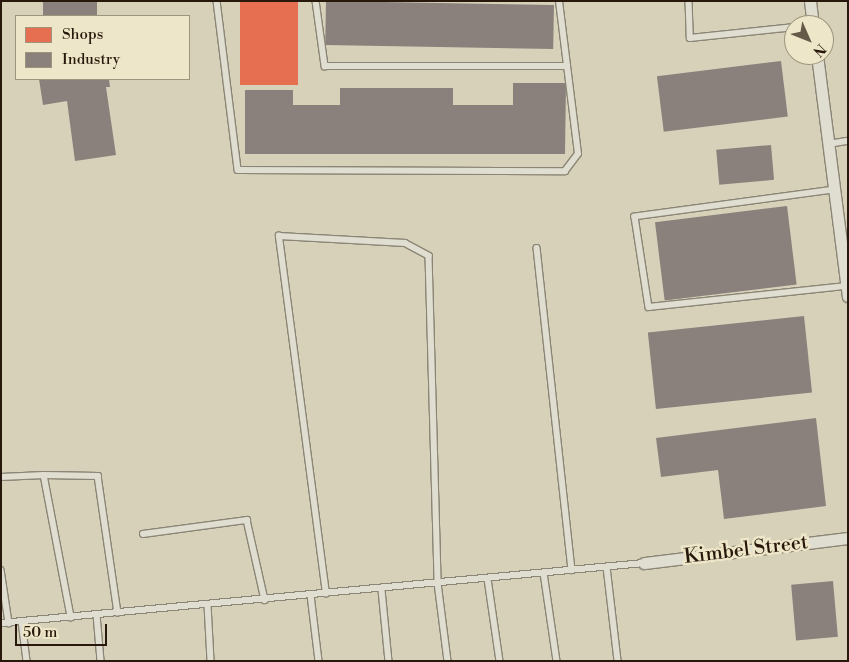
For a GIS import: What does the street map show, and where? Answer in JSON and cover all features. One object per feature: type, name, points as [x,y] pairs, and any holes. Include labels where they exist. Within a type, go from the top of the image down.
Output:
[{"type":"street","points":[[810,1],[812,15]]},
{"type":"street","points":[[818,65],[847,291]]},
{"type":"street","name":"Kimbel Street","points":[[644,563],[848,538]]},
{"type":"lane","points":[[217,1],[238,170],[565,172],[578,154],[559,1]]},
{"type":"lane","points":[[316,1],[325,66],[567,66]]},
{"type":"lane","points":[[689,1],[690,38],[784,28]]},
{"type":"lane","points":[[828,144],[848,141]]},
{"type":"lane","points":[[834,190],[635,216],[649,307],[847,291]]},
{"type":"lane","points":[[326,594],[279,236],[404,243],[430,256],[438,583],[448,661]]},
{"type":"lane","points":[[537,248],[572,570]]},
{"type":"lane","points":[[44,475],[71,617]]},
{"type":"lane","points":[[1,477],[44,475],[98,476],[118,613]]},
{"type":"lane","points":[[143,534],[247,520],[264,600]]},
{"type":"lane","points":[[1,623],[382,590],[644,563]]},
{"type":"lane","points":[[607,567],[618,661]]},
{"type":"lane","points":[[1,570],[8,622]]},
{"type":"lane","points":[[544,573],[557,661]]},
{"type":"lane","points":[[488,579],[500,661]]},
{"type":"lane","points":[[382,590],[389,661]]},
{"type":"lane","points":[[311,595],[320,661]]},
{"type":"lane","points":[[208,605],[212,661]]},
{"type":"lane","points":[[97,615],[101,661]]},
{"type":"lane","points":[[22,621],[28,661]]},
{"type":"building: Shops","points":[[240,1],[298,1],[298,85],[240,85]]},
{"type":"building: Industry","points":[[43,1],[97,1],[97,15],[43,15]]},
{"type":"building: Industry","points":[[326,1],[554,5],[553,49],[325,45]]},
{"type":"building: Industry","points":[[781,61],[788,117],[664,132],[657,76]]},
{"type":"building: Industry","points":[[39,80],[109,80],[110,87],[106,87],[116,155],[75,161],[67,101],[43,105]]},
{"type":"building: Industry","points":[[513,83],[566,83],[565,154],[245,154],[245,90],[293,90],[293,105],[340,105],[340,88],[453,88],[453,105],[513,105]]},
{"type":"building: Industry","points":[[771,145],[774,180],[719,185],[716,150]]},
{"type":"building: Industry","points":[[787,206],[797,284],[665,301],[655,222]]},
{"type":"building: Industry","points":[[804,316],[812,393],[656,409],[648,332]]},
{"type":"building: Industry","points":[[816,418],[826,506],[724,519],[718,470],[661,477],[656,438]]},
{"type":"building: Industry","points":[[833,581],[838,637],[796,640],[791,585]]}]
